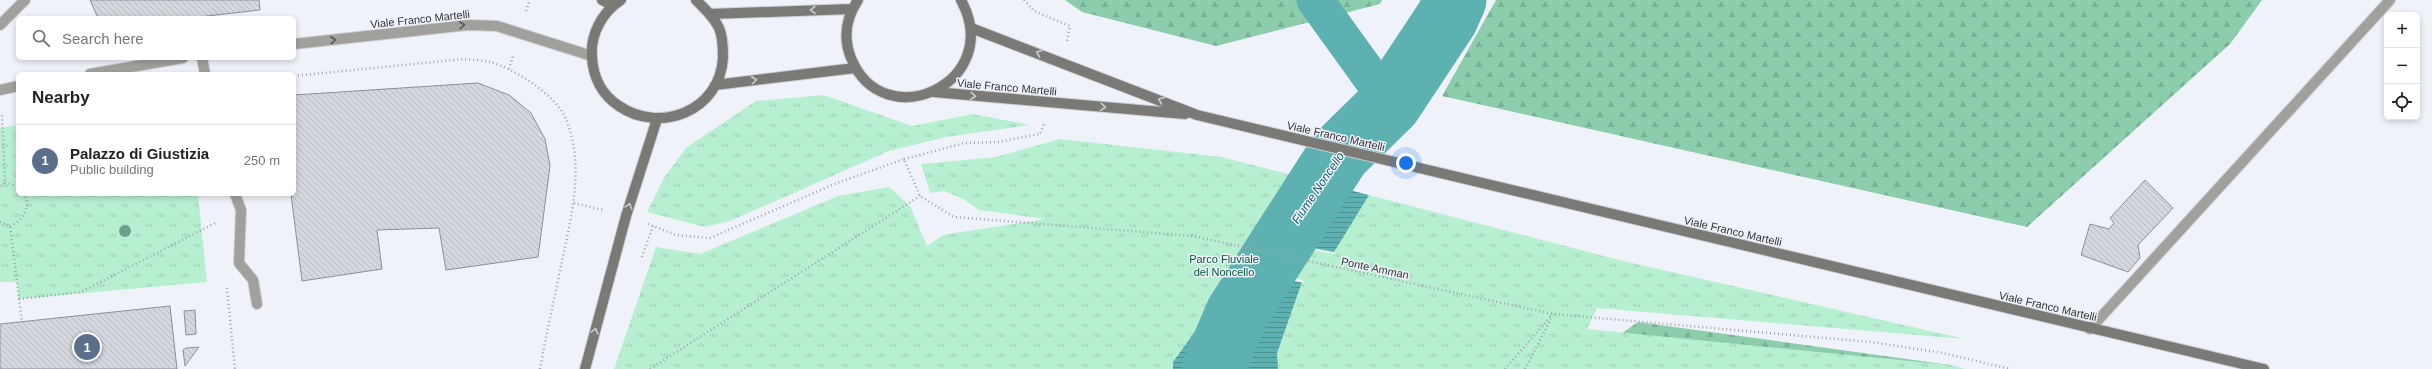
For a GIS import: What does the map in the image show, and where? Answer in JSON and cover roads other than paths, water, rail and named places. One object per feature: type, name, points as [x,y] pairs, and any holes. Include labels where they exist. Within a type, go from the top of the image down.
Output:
[{"type":"main road","points":[[602,0],[616,3],[596,30],[592,56],[598,82],[612,101],[630,113],[657,119],[679,116],[701,103],[715,85],[722,67],[723,47],[720,29],[710,14],[696,0]]},
{"type":"main road","name":"Viale Franco Martelli","points":[[858,0],[852,9],[846,33],[848,49],[855,68],[868,83],[886,93],[900,97],[914,97],[934,92],[946,85],[963,66],[968,55],[971,28],[968,13],[961,0]]},
{"type":"main road","points":[[710,14],[852,9]]},
{"type":"main road","name":"Viale Franco Martelli","points":[[971,28],[1197,115],[2090,329],[2264,369]]},
{"type":"main road","points":[[715,85],[855,68]]},
{"type":"main road","name":"Viale Franco Martelli","points":[[934,92],[1197,115]]},
{"type":"main road","points":[[585,369],[626,216],[657,119]]},
{"type":"street","points":[[0,25],[25,0]]},
{"type":"street","points":[[2090,329],[2390,0]]},
{"type":"street","name":"Viale Franco Martelli","points":[[296,44],[468,25],[497,26],[592,56]]},
{"type":"street","points":[[102,72],[170,60]]},
{"type":"street","points":[[202,60],[205,72]]},
{"type":"street","points":[[0,89],[16,86]]},
{"type":"street","points":[[236,196],[241,210],[239,264],[253,280],[257,304]]},
{"type":"water","points":[[1311,180],[1369,195],[1334,252],[1257,237]]},
{"type":"water","points":[[1239,271],[1302,282],[1277,353],[1278,369],[1173,369],[1173,362]]},
{"type":"waterway","points":[[1315,0],[1390,104]]},
{"type":"waterway","name":"Fiume Noncello","points":[[1213,369],[1237,313],[1339,154],[1390,104],[1447,18],[1455,0]]},
{"type":"place","name":"Palazzo di Giustizia","points":[[87,347]]},
{"type":"park label","name":"Parco Fluviale del Noncello","points":[[1224,265]]}]
